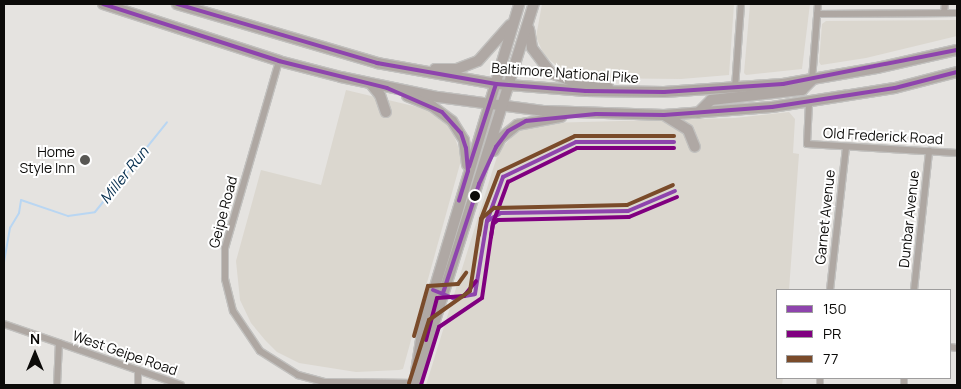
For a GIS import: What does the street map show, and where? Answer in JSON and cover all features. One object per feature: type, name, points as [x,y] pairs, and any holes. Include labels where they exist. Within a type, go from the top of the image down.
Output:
[{"type":"main road","points":[[103,4],[279,61],[387,88],[503,106],[596,114]]},
{"type":"main road","name":"Baltimore National Pike","points":[[177,4],[287,39],[408,70],[496,84],[596,92],[664,92],[735,88],[812,80],[957,50]]},
{"type":"main road","points":[[415,384],[417,346],[468,171],[496,84],[518,4]]},
{"type":"main road","points":[[415,384],[534,4]]},
{"type":"main road","points":[[408,70],[471,65],[489,51],[515,18]]},
{"type":"main road","points":[[529,24],[532,48],[551,73],[577,83],[664,92]]},
{"type":"main road","points":[[479,184],[501,138],[517,125],[536,119],[596,114],[698,113],[808,103],[895,88],[957,72]]},
{"type":"main road","points":[[698,113],[711,100],[802,90],[812,80]]},
{"type":"main road","points":[[371,84],[380,95],[386,112]]},
{"type":"main road","points":[[387,88],[432,106],[452,121],[464,140],[468,171]]},
{"type":"main road","points":[[664,114],[688,130],[695,147]]},
{"type":"street","points":[[735,88],[741,4]]},
{"type":"street","points":[[812,80],[818,4]]},
{"type":"street","points":[[944,13],[946,4]]},
{"type":"street","points":[[817,14],[957,13]]},
{"type":"street","name":"Geipe Road","points":[[279,61],[225,248],[228,295],[241,326],[273,361],[312,380],[348,384],[415,384]]},
{"type":"street","name":"Old Frederick Road","points":[[808,103],[807,144],[957,152]]},
{"type":"street","name":"Garnet Avenue","points":[[830,289],[846,147]]},
{"type":"street","name":"Dunbar Avenue","points":[[914,289],[929,151]]},
{"type":"street","name":"West Geipe Road","points":[[4,324],[181,385]]},
{"type":"street","points":[[57,385],[59,343]]},
{"type":"street","points":[[138,370],[138,385]]},
{"type":"shaded area","points":[[542,4],[734,4],[729,75],[681,79],[590,78],[564,72],[544,55],[536,37]]},
{"type":"shaded area","points":[[750,4],[810,4],[802,69],[746,75],[744,73]]},
{"type":"shaded area","points":[[957,20],[957,36],[866,58],[821,65],[819,62],[822,24],[826,21]]},
{"type":"shaded area","points":[[346,90],[426,109],[444,120],[452,130],[460,152],[460,164],[403,369],[399,370],[356,372],[299,363],[277,352],[265,340],[251,323],[240,300],[236,261],[261,170],[321,185]]},
{"type":"shaded area","points":[[789,112],[795,119],[793,153],[799,154],[789,289],[776,289],[776,379],[783,379],[782,385],[426,385],[499,151],[516,133],[526,126],[544,123],[735,118]]},
{"type":"waterway","name":"Miller Run","points":[[4,262],[10,228],[19,213],[21,200],[68,216],[95,212],[167,122]]},
{"type":"transit line","name":"150","points":[[103,4],[279,61],[387,88],[442,112],[461,133],[466,148],[468,171],[459,201]]},
{"type":"transit line","name":"150","points":[[177,4],[377,63],[496,84],[586,91],[664,92],[783,84],[957,50]]},
{"type":"transit line","name":"150","points":[[443,293],[479,184],[496,147],[508,131],[526,121],[596,114],[664,115],[772,107],[895,88],[957,72]]},
{"type":"transit line","name":"150","points":[[469,167],[496,84]]},
{"type":"transit line","name":"77","points":[[409,383],[429,320],[470,291],[481,219],[499,172],[575,136],[674,136]]},
{"type":"transit line","name":"150","points":[[433,290],[453,298],[475,294],[487,221],[503,177],[576,142],[674,142]]},
{"type":"transit line","name":"PR","points":[[421,385],[439,327],[482,298],[493,223],[508,182],[577,148],[674,148]]},
{"type":"transit line","name":"77","points":[[479,235],[482,218],[494,208],[627,205],[673,185]]},
{"type":"transit line","name":"150","points":[[487,221],[501,213],[628,211],[675,191]]},
{"type":"transit line","name":"PR","points":[[491,237],[493,224],[498,220],[629,217],[677,197]]},
{"type":"transit line","name":"77","points":[[414,336],[428,286],[458,284],[466,273]]},
{"type":"transit line","name":"PR","points":[[426,340],[437,298],[464,296],[476,281]]},
{"type":"place","name":"Home Style Inn","points":[[85,160]]}]
